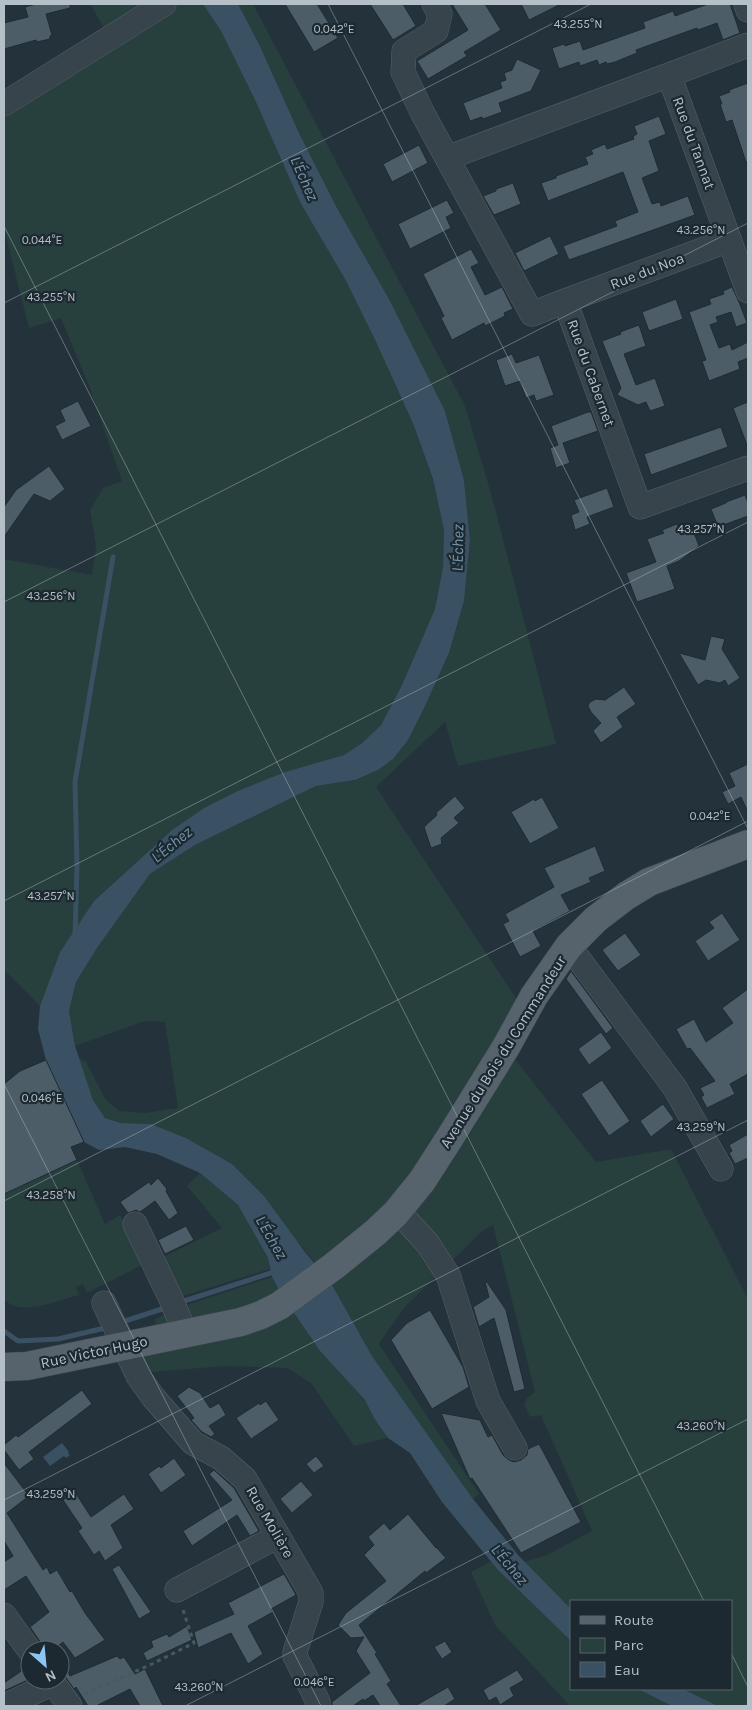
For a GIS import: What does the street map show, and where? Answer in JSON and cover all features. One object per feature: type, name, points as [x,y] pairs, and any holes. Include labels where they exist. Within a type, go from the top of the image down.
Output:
[{"type":"main road","name":"Avenue du Bois du Commandeur","points":[[279,1306],[334,1266],[396,1213],[422,1181],[506,1047],[534,996],[569,946],[596,919],[626,896],[650,882],[748,844]]},
{"type":"main road","name":"Rue Victor Hugo","points":[[4,1367],[27,1366],[113,1323],[178,1315],[241,1322],[279,1306]]},
{"type":"street","points":[[4,104],[164,4]]},
{"type":"street","name":"Rue du Cabernet","points":[[434,4],[440,14],[436,31],[404,51],[403,72],[422,112],[532,314],[566,302],[640,508],[748,468]]},
{"type":"street","points":[[746,4],[748,10]]},
{"type":"street","points":[[447,158],[748,46]]},
{"type":"street","name":"Rue du Tannat","points":[[669,74],[748,291]]},
{"type":"street","name":"Rue du Noa","points":[[566,302],[730,240]]},
{"type":"street","points":[[569,946],[675,1088],[721,1170]]},
{"type":"street","points":[[396,1213],[408,1222],[428,1244],[448,1275],[488,1401],[515,1448]]},
{"type":"street","points":[[135,1224],[178,1315]]},
{"type":"street","name":"Rue Molière","points":[[113,1323],[138,1376],[152,1397],[193,1443],[221,1458],[245,1479],[311,1593],[311,1602],[295,1656],[318,1702],[318,1706]]},
{"type":"street","points":[[177,1590],[278,1536]]},
{"type":"street","points":[[4,1615],[22,1640]]},
{"type":"street","points":[[5,1706],[35,1690]]},
{"type":"street","points":[[59,1690],[69,1704]]},
{"type":"path","points":[[69,1704],[194,1643],[177,1590]]},
{"type":"green space","points":[[90,4],[203,4],[221,31],[255,100],[300,202],[346,281],[414,426],[433,479],[444,529],[443,567],[435,609],[401,687],[381,725],[362,743],[344,755],[285,772],[204,808],[172,830],[94,901],[60,952],[40,1006],[4,970],[4,559],[92,575],[96,546],[90,510],[103,488],[122,481],[89,386],[61,318],[29,328],[4,229],[4,108],[111,40]]},
{"type":"green space","points":[[238,4],[253,4],[465,406],[491,493],[556,744],[458,766],[445,722],[376,787],[518,1001],[425,1157],[389,1202],[353,1238],[317,1265],[232,1164],[186,1138],[151,1124],[121,1123],[105,1118],[93,1100],[77,1056],[86,1062],[106,1100],[119,1111],[144,1113],[178,1108],[165,1022],[145,1021],[75,1046],[69,1011],[76,982],[97,948],[150,874],[195,845],[316,786],[355,780],[426,704],[449,653],[464,601],[470,540],[464,480],[445,411],[389,299],[337,208]]},
{"type":"green space","points":[[514,1058],[596,1162],[671,1149],[748,1299],[748,1706],[718,1706],[685,1690],[732,1690],[732,1600],[570,1600],[570,1608],[524,1562],[547,1555],[592,1531],[541,1415],[530,1417],[524,1405],[527,1398],[535,1392],[493,1225],[481,1232],[403,1309],[379,1344],[479,1494],[473,1499],[372,1356],[331,1283],[396,1226],[471,1132]]},
{"type":"green space","points":[[77,1160],[105,1224],[120,1215],[148,1262],[87,1293],[83,1284],[76,1287],[79,1295],[40,1306],[20,1307],[11,1304],[4,1299],[4,1194]]},
{"type":"green space","points":[[200,1173],[238,1205],[268,1258],[270,1269],[176,1298],[157,1260],[222,1228],[187,1186]]},
{"type":"green space","points":[[272,1277],[281,1294],[230,1312],[155,1327],[155,1319],[180,1307]]},
{"type":"green space","points":[[291,1309],[320,1351],[365,1400],[375,1420],[388,1438],[354,1446],[311,1383],[287,1368],[225,1366],[152,1372],[136,1351]]},
{"type":"green space","points":[[492,1561],[498,1570],[570,1640],[570,1690],[640,1690],[672,1706],[570,1706],[495,1625],[471,1572]]},
{"type":"water","name":"L'Échez","points":[[203,4],[238,4],[337,208],[389,299],[445,411],[464,480],[470,540],[464,601],[449,653],[408,740],[393,759],[378,770],[355,780],[316,786],[195,845],[150,874],[97,948],[76,982],[69,1011],[75,1046],[93,1100],[105,1118],[121,1123],[151,1124],[186,1138],[232,1164],[264,1196],[305,1252],[331,1283],[372,1356],[473,1499],[518,1555],[570,1608],[570,1640],[498,1570],[442,1502],[410,1453],[388,1438],[375,1420],[365,1400],[320,1351],[281,1294],[272,1277],[268,1258],[238,1205],[200,1173],[157,1154],[125,1147],[99,1150],[84,1142],[46,1060],[38,1029],[40,1006],[60,952],[94,901],[172,830],[204,808],[238,791],[285,772],[344,755],[362,743],[381,725],[401,687],[435,609],[443,567],[444,530],[433,479],[414,426],[346,281],[300,202],[255,100],[221,31]]},
{"type":"water","points":[[62,1443],[70,1455],[66,1458],[64,1456],[50,1466],[43,1457]]},
{"type":"water","points":[[640,1690],[685,1690],[718,1706],[672,1706]]},
{"type":"building","points":[[36,4],[70,4],[70,8],[46,14],[52,35],[50,39],[37,42],[36,40],[4,49],[4,23],[28,17],[25,7]]},
{"type":"building","points":[[285,4],[317,4],[338,38],[314,52]]},
{"type":"building","points":[[370,4],[403,4],[416,26],[393,40]]},
{"type":"building","points":[[452,4],[485,4],[501,30],[464,52],[467,56],[428,79],[417,61],[468,30]]},
{"type":"building","points":[[521,4],[561,4],[529,20]]},
{"type":"building","points":[[708,4],[730,4],[740,33],[723,40],[717,23],[698,30],[697,28],[636,50],[637,53],[615,62],[607,64],[606,62],[599,65],[597,60],[580,66],[579,62],[559,69],[552,48],[580,41],[583,50],[645,28],[643,22],[673,11],[675,16]]},
{"type":"building","points":[[517,59],[541,70],[531,91],[499,103],[502,112],[483,119],[482,117],[470,121],[463,103],[502,88],[500,82],[506,80],[504,73],[512,70]]},
{"type":"building","points":[[748,83],[748,161],[746,162],[732,120],[726,122],[719,96]]},
{"type":"building","points":[[659,116],[666,134],[649,141],[659,171],[642,178],[652,204],[660,202],[661,206],[688,196],[695,215],[569,260],[563,246],[617,226],[615,221],[638,212],[623,172],[548,201],[541,183],[588,164],[585,157],[593,154],[591,150],[605,144],[607,149],[634,139],[633,136],[637,134],[634,126]]},
{"type":"building","points":[[419,145],[428,163],[392,182],[383,164]]},
{"type":"building","points":[[513,183],[521,204],[494,215],[483,196]]},
{"type":"building","points":[[447,200],[454,213],[446,217],[451,228],[410,249],[398,224]]},
{"type":"building","points":[[550,236],[559,254],[524,271],[515,253]]},
{"type":"building","points":[[471,249],[479,263],[471,267],[485,295],[502,287],[513,309],[504,313],[505,316],[485,326],[484,323],[452,340],[441,318],[444,316],[423,274]]},
{"type":"building","points":[[732,287],[747,323],[736,327],[731,312],[716,317],[718,322],[710,325],[719,348],[730,344],[732,350],[748,342],[748,358],[738,362],[740,369],[709,381],[702,361],[706,360],[689,312],[711,304],[709,299],[724,294],[723,291]]},
{"type":"building","points":[[676,299],[683,319],[649,331],[642,312]]},
{"type":"building","points":[[639,325],[646,346],[624,354],[636,385],[655,378],[665,406],[650,411],[646,402],[638,405],[617,395],[621,388],[602,341]]},
{"type":"building","points":[[512,354],[516,363],[539,355],[554,395],[536,401],[534,395],[526,398],[520,381],[505,386],[496,360]]},
{"type":"building","points":[[78,401],[91,426],[62,440],[55,426],[65,421],[60,410]]},
{"type":"building","points":[[748,402],[748,445],[747,445],[733,408]]},
{"type":"building","points":[[591,412],[598,431],[563,443],[570,463],[556,468],[550,448],[558,445],[551,426]]},
{"type":"building","points":[[721,427],[728,447],[651,475],[644,454]]},
{"type":"building","points":[[49,466],[65,489],[50,501],[34,494],[4,537],[4,507],[16,490]]},
{"type":"building","points":[[607,488],[614,507],[587,517],[590,524],[575,530],[571,515],[579,512],[574,500]]},
{"type":"building","points":[[745,495],[748,503],[748,516],[718,527],[711,509]]},
{"type":"building","points":[[677,524],[679,529],[691,525],[699,546],[679,561],[667,566],[675,589],[637,602],[626,573],[656,562],[647,539],[664,533],[662,530]]},
{"type":"building","points":[[711,636],[725,639],[722,649],[740,678],[728,686],[725,680],[720,683],[706,680],[698,685],[679,653],[705,660]]},
{"type":"building","points":[[624,687],[636,704],[617,717],[623,727],[601,743],[593,731],[601,723],[588,706],[590,702],[596,699],[605,700]]},
{"type":"building","points":[[748,764],[748,812],[741,797],[728,804],[722,792],[735,786],[729,773]]},
{"type":"building","points":[[455,796],[465,808],[454,818],[459,823],[441,838],[442,844],[431,848],[424,827]]},
{"type":"building","points":[[542,797],[559,828],[530,844],[511,812],[534,799],[535,801]]},
{"type":"building","points":[[595,846],[605,871],[589,878],[591,882],[561,895],[570,911],[533,931],[541,946],[520,957],[503,924],[509,921],[505,914],[554,887],[544,868]]},
{"type":"building","points":[[722,913],[740,940],[708,961],[695,941],[714,928],[709,922]]},
{"type":"building","points":[[625,933],[641,955],[618,971],[602,950]]},
{"type":"building","points":[[571,971],[613,1028],[606,1034],[566,979]]},
{"type":"building","points":[[748,989],[748,1074],[730,1084],[735,1094],[707,1108],[701,1097],[704,1095],[700,1088],[715,1081],[690,1048],[687,1049],[676,1029],[694,1019],[706,1042],[733,1023],[722,1008]]},
{"type":"building","points":[[601,1032],[612,1048],[589,1065],[578,1049]]},
{"type":"building","points":[[46,1060],[84,1142],[71,1147],[77,1160],[4,1194],[4,1084],[20,1071]]},
{"type":"building","points":[[602,1080],[630,1121],[609,1136],[581,1094]]},
{"type":"building","points":[[663,1104],[674,1119],[651,1137],[640,1121]]},
{"type":"building","points":[[748,1134],[748,1158],[735,1164],[729,1153],[732,1151],[729,1145]]},
{"type":"building","points":[[158,1178],[167,1189],[166,1191],[178,1213],[169,1220],[155,1201],[140,1212],[136,1210],[128,1213],[120,1202],[149,1182],[151,1185]]},
{"type":"building","points":[[186,1226],[194,1240],[165,1254],[158,1240]]},
{"type":"building","points":[[485,1282],[487,1282],[506,1310],[525,1389],[514,1392],[494,1318],[479,1327],[473,1307],[489,1297]]},
{"type":"building","points":[[430,1310],[463,1367],[469,1387],[432,1409],[391,1340],[407,1323]]},
{"type":"building","points":[[189,1387],[200,1393],[210,1408],[219,1403],[226,1415],[209,1426],[215,1434],[211,1437],[202,1432],[191,1420],[194,1418],[177,1396]]},
{"type":"building","points":[[82,1390],[92,1404],[29,1452],[34,1459],[19,1470],[4,1450],[4,1445],[16,1435],[18,1437]]},
{"type":"building","points":[[266,1401],[279,1420],[251,1439],[236,1418],[259,1403],[260,1405]]},
{"type":"building","points":[[441,1413],[480,1420],[488,1437],[492,1435],[503,1455],[514,1462],[521,1460],[527,1455],[528,1449],[539,1444],[581,1522],[521,1553],[472,1478],[470,1479]]},
{"type":"building","points":[[316,1456],[324,1466],[314,1473],[306,1464]]},
{"type":"building","points":[[174,1458],[186,1475],[161,1493],[148,1474],[159,1466],[161,1468]]},
{"type":"building","points":[[4,1463],[29,1496],[7,1513],[43,1570],[47,1567],[50,1574],[57,1570],[70,1592],[72,1591],[85,1613],[105,1640],[75,1658],[70,1651],[70,1640],[39,1640],[30,1627],[49,1612],[26,1576],[4,1590],[4,1562],[13,1556],[4,1541]]},
{"type":"building","points":[[214,1470],[234,1488],[259,1531],[250,1536],[237,1515],[192,1546],[183,1531],[232,1500],[209,1474]]},
{"type":"building","points":[[301,1481],[313,1495],[292,1513],[280,1499]]},
{"type":"building","points":[[75,1492],[91,1517],[124,1494],[134,1509],[111,1525],[123,1548],[105,1561],[99,1551],[94,1555],[78,1531],[82,1528],[63,1500]]},
{"type":"building","points":[[408,1514],[446,1558],[426,1573],[425,1571],[359,1625],[377,1653],[375,1654],[391,1681],[387,1684],[401,1706],[380,1706],[373,1695],[353,1706],[332,1706],[332,1702],[370,1673],[356,1651],[364,1637],[351,1638],[338,1625],[346,1613],[386,1581],[364,1555],[374,1545],[368,1537],[384,1523],[390,1530]]},
{"type":"building","points":[[119,1565],[151,1612],[139,1619],[112,1569]]},
{"type":"building","points":[[284,1574],[296,1595],[271,1609],[273,1612],[248,1626],[263,1654],[248,1664],[231,1633],[198,1648],[194,1632],[234,1614],[228,1603]]},
{"type":"building","points":[[187,1626],[192,1640],[147,1661],[143,1653],[153,1647],[151,1641],[167,1634],[169,1637]]},
{"type":"building","points":[[445,1641],[452,1652],[442,1659],[434,1647]]},
{"type":"building","points":[[117,1656],[120,1659],[124,1657],[135,1674],[145,1669],[163,1706],[140,1706],[130,1689],[96,1706],[88,1706],[76,1687],[74,1689],[70,1683],[70,1676]]},
{"type":"building","points":[[517,1670],[524,1680],[510,1688],[514,1696],[500,1705],[496,1697],[489,1701],[483,1690]]},
{"type":"building","points":[[20,1672],[20,1684],[4,1691],[4,1683]]},
{"type":"building","points":[[448,1687],[455,1699],[444,1706],[415,1706]]},
{"type":"waterway","points":[[75,936],[77,866],[75,782],[113,557]]},
{"type":"waterway","points":[[178,1303],[277,1271]]},
{"type":"waterway","points":[[119,1323],[168,1307]]},
{"type":"waterway","points":[[4,1331],[18,1341],[58,1339],[109,1327]]}]
